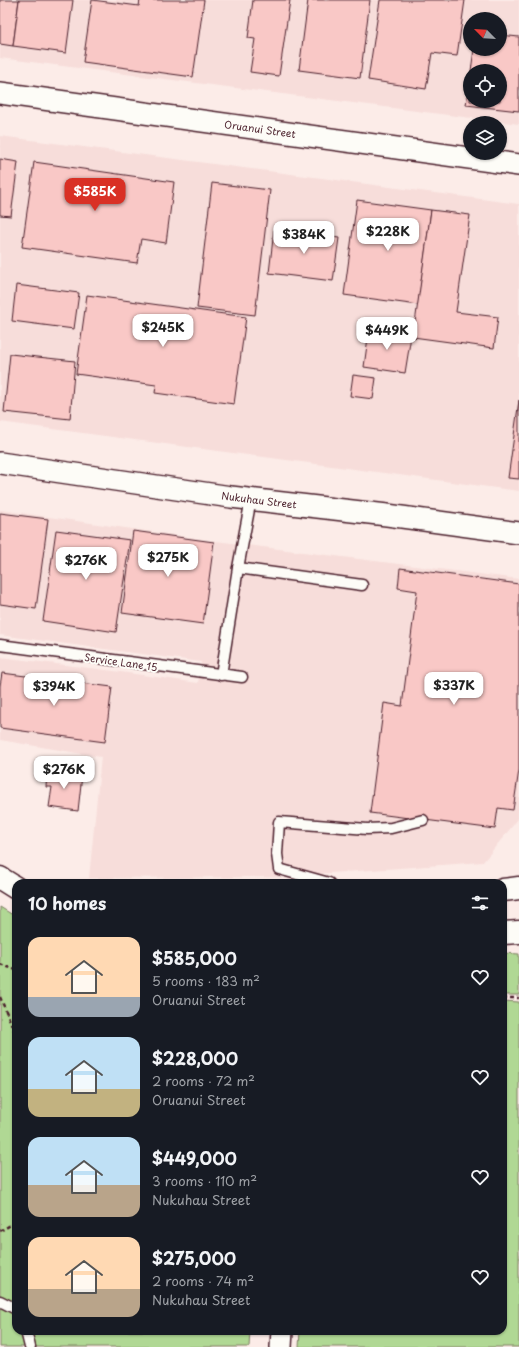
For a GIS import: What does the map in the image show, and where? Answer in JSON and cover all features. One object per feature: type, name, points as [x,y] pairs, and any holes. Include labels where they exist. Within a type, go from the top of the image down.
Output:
[{"type":"main road","points":[[0,878],[12,886]]},
{"type":"main road","points":[[507,890],[519,888]]},
{"type":"main road","points":[[507,933],[519,932]]},
{"type":"street","name":"Oruanui Street","points":[[0,93],[519,165]]},
{"type":"street","name":"Nukuhau Street","points":[[0,463],[251,499],[387,515],[519,533]]},
{"type":"street","points":[[281,1347],[282,1335]]},
{"type":"lane","points":[[221,675],[238,568],[251,499]]},
{"type":"lane","points":[[238,568],[362,585]]},
{"type":"lane","name":"Service Lane 15","points":[[0,645],[242,677]]},
{"type":"lane","points":[[314,879],[279,869],[277,854],[279,822],[367,829],[391,828],[423,820]]},
{"type":"lane","points":[[0,1301],[12,1307]]},
{"type":"lane","points":[[27,1335],[30,1347]]},
{"type":"path","points":[[0,964],[12,968]]},
{"type":"path","points":[[0,997],[12,1026]]},
{"type":"path","points":[[507,998],[519,998]]},
{"type":"path","points":[[0,1231],[12,1224]]},
{"type":"shaded area","points":[[0,0],[519,0],[519,124],[507,122],[507,116],[463,117],[0,58]]},
{"type":"shaded area","points":[[0,136],[519,204],[519,491],[0,422]]},
{"type":"shaded area","points":[[0,510],[216,541],[519,579],[518,819],[483,862],[274,877],[89,878],[101,757],[0,740],[0,657],[198,683],[201,662],[0,635]]},
{"type":"green space","points":[[0,907],[12,914],[12,1335],[250,1335],[249,1347],[0,1347]]},
{"type":"green space","points":[[507,953],[519,954],[519,995],[507,995]]},
{"type":"green space","points":[[507,1001],[519,1002],[519,1347],[299,1347],[300,1335],[507,1335]]},
{"type":"building","points":[[0,0],[19,0],[13,46],[0,44]]},
{"type":"building","points":[[19,0],[73,0],[66,53],[13,46]]},
{"type":"building","points":[[92,0],[139,6],[140,0],[204,0],[193,77],[83,62]]},
{"type":"building","points":[[253,0],[290,0],[279,76],[250,72],[255,39],[248,38]]},
{"type":"building","points":[[308,0],[370,0],[360,78],[299,70]]},
{"type":"building","points":[[380,0],[465,0],[457,56],[432,53],[426,89],[368,80]]},
{"type":"building","points":[[507,36],[519,37],[519,111],[492,108],[507,108],[507,64],[472,64],[473,56],[507,56]]},
{"type":"building","points":[[0,159],[18,162],[11,216],[0,215]]},
{"type":"building","points":[[34,162],[174,182],[166,243],[141,239],[137,263],[22,247]]},
{"type":"building","points":[[212,183],[270,190],[255,315],[197,308]]},
{"type":"building","points":[[357,200],[431,210],[418,305],[344,295]]},
{"type":"building","points":[[431,210],[470,215],[456,312],[498,317],[494,348],[413,337]]},
{"type":"building","points":[[274,230],[339,238],[333,281],[269,273]]},
{"type":"building","points":[[16,285],[79,293],[74,329],[12,321]]},
{"type":"building","points":[[87,295],[246,317],[234,404],[155,393],[156,385],[76,374]]},
{"type":"building","points":[[369,330],[411,336],[405,373],[364,367]]},
{"type":"building","points":[[10,354],[75,361],[70,419],[4,412]]},
{"type":"building","points":[[353,375],[376,378],[373,399],[350,396]]},
{"type":"building","points":[[519,400],[519,479],[508,478]]},
{"type":"building","points":[[0,513],[48,519],[36,609],[0,604]]},
{"type":"building","points":[[56,530],[130,540],[116,632],[43,621]]},
{"type":"building","points":[[133,531],[214,542],[203,624],[122,613]]},
{"type":"building","points":[[400,568],[519,584],[519,770],[513,810],[498,808],[495,829],[370,813],[384,703],[402,706],[417,591],[398,588]]},
{"type":"building","points":[[2,673],[112,687],[105,742],[0,728],[0,686]]},
{"type":"building","points":[[47,771],[82,775],[78,811],[49,807],[52,787],[46,787]]}]
